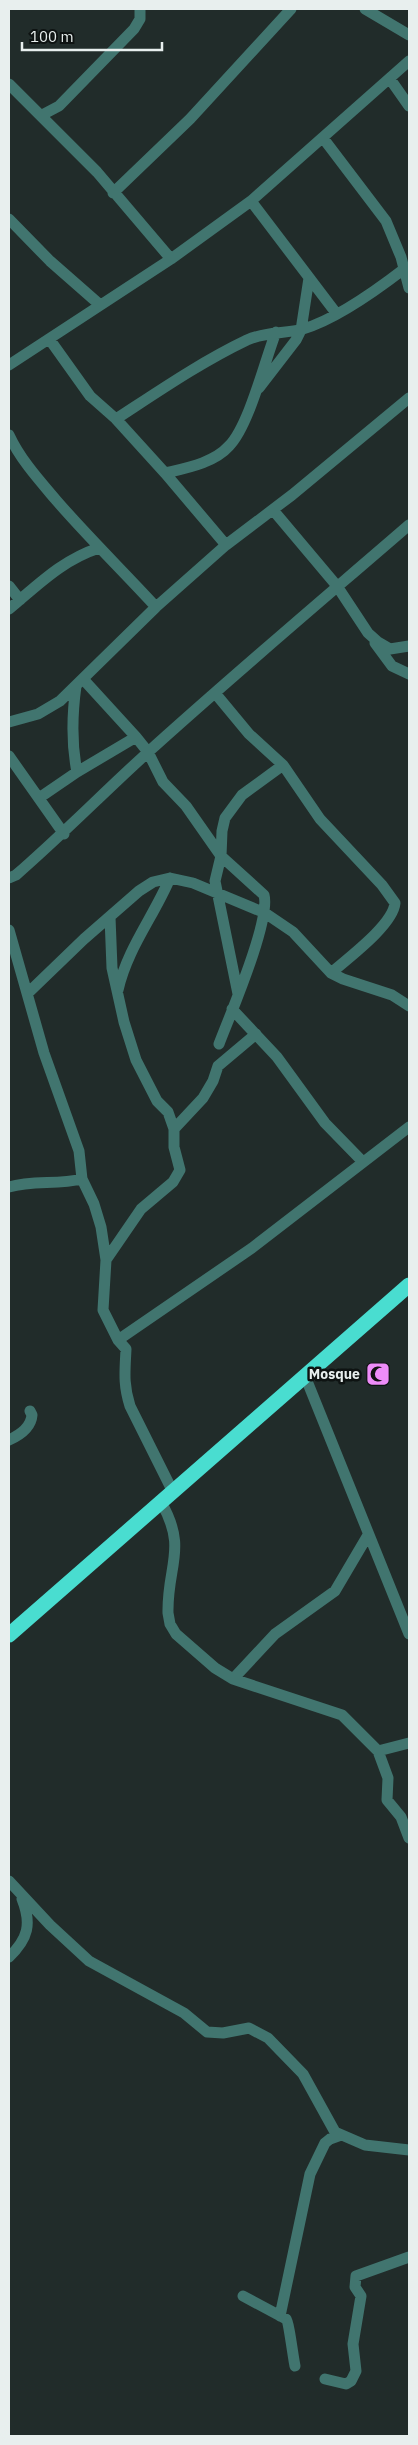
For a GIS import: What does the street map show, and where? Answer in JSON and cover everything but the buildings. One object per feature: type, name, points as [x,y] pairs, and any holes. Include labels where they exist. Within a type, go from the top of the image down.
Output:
[{"type":"highway","points":[[9,1635],[409,1285]]},
{"type":"street","points":[[113,193],[190,119],[291,9]]},
{"type":"street","points":[[365,9],[409,35]]},
{"type":"street","points":[[42,115],[59,106],[91,74],[134,29],[140,20],[143,10]]},
{"type":"street","points":[[9,365],[50,340],[99,304],[171,259],[252,201],[409,61]]},
{"type":"street","points":[[390,79],[409,106]]},
{"type":"street","points":[[9,84],[97,172],[171,259]]},
{"type":"street","points":[[324,138],[386,221],[409,288]]},
{"type":"street","points":[[252,201],[336,313]]},
{"type":"street","points":[[9,219],[50,262],[99,304]]},
{"type":"street","points":[[116,419],[181,376],[231,348],[250,339],[276,332],[301,330],[364,297],[404,269]]},
{"type":"street","points":[[255,393],[296,340],[301,330],[309,278]]},
{"type":"street","points":[[165,473],[203,462],[229,447],[242,425],[276,332]]},
{"type":"street","points":[[50,340],[60,351],[81,386],[116,419],[226,545]]},
{"type":"street","points":[[9,722],[45,710],[80,682],[156,606],[226,545],[273,510],[409,398]]},
{"type":"street","points":[[9,435],[21,456],[40,481],[99,548],[156,606]]},
{"type":"street","points":[[273,510],[337,586],[392,666],[409,674]]},
{"type":"street","points":[[9,878],[16,875],[64,834],[148,752],[409,525]]},
{"type":"street","points":[[9,609],[62,565],[78,555],[99,548]]},
{"type":"street","points":[[9,586],[20,600]]},
{"type":"street","points":[[368,632],[384,647],[390,649],[409,646]]},
{"type":"street","points":[[80,682],[136,736],[148,752],[163,782],[186,806],[219,861],[264,895],[265,913],[219,1044]]},
{"type":"street","points":[[77,772],[72,735],[80,682]]},
{"type":"street","points":[[215,693],[249,734],[283,765],[320,819],[382,885],[395,903],[392,915],[331,974]]},
{"type":"street","points":[[39,798],[136,736]]},
{"type":"street","points":[[9,756],[64,834]]},
{"type":"street","points":[[238,994],[215,881],[224,825],[233,806],[242,795],[283,765]]},
{"type":"street","points":[[193,883],[212,873],[219,861]]},
{"type":"street","points":[[28,993],[139,891],[154,882],[170,878],[193,883],[265,913],[299,938],[331,974],[392,995],[409,1006]]},
{"type":"street","points":[[117,991],[124,968],[137,940],[170,878]]},
{"type":"street","points":[[106,1260],[141,1209],[173,1182],[180,1170],[174,1147],[174,1129],[168,1112],[157,1101],[136,1060],[124,1022],[110,958],[110,917]]},
{"type":"street","points":[[9,930],[44,1053],[79,1151],[82,1179],[101,1227],[106,1260],[103,1310],[118,1340],[126,1349],[124,1384],[130,1406],[167,1496],[170,1517],[176,1535],[168,1600],[170,1624],[184,1643],[215,1668],[233,1679],[342,1715],[378,1751],[388,1778],[387,1800],[401,1817],[409,1838]]},
{"type":"street","points":[[232,1009],[281,1062],[325,1123],[363,1162]]},
{"type":"street","points":[[174,1129],[203,1098],[213,1082],[218,1066],[256,1034]]},
{"type":"street","points":[[118,1340],[252,1248],[409,1128]]},
{"type":"street","points":[[9,1187],[28,1182],[58,1183],[82,1179]]},
{"type":"street","points":[[305,1376],[409,1634]]},
{"type":"street","points":[[9,1440],[19,1435],[30,1424],[32,1414],[30,1411]]},
{"type":"street","points":[[233,1679],[275,1634],[335,1591],[368,1535]]},
{"type":"street","points":[[378,1751],[409,1743]]},
{"type":"street","points":[[9,1881],[21,1895],[89,1960],[184,2013],[207,2032],[223,2033],[249,2028],[268,2038],[302,2074],[332,2128],[341,2135],[365,2145],[409,2150]]},
{"type":"street","points":[[9,1957],[24,1940],[27,1931],[26,1910],[21,1895]]},
{"type":"street","points":[[280,2316],[310,2174],[325,2143],[330,2138],[341,2135]]},
{"type":"street","points":[[325,2379],[344,2385],[351,2381],[355,2374],[353,2344],[361,2296],[355,2287],[356,2276],[409,2257]]},
{"type":"street","points":[[243,2296],[289,2323],[290,2347],[295,2366]]},
{"type":"place","name":"Mosque","points":[[378,1374]]}]
